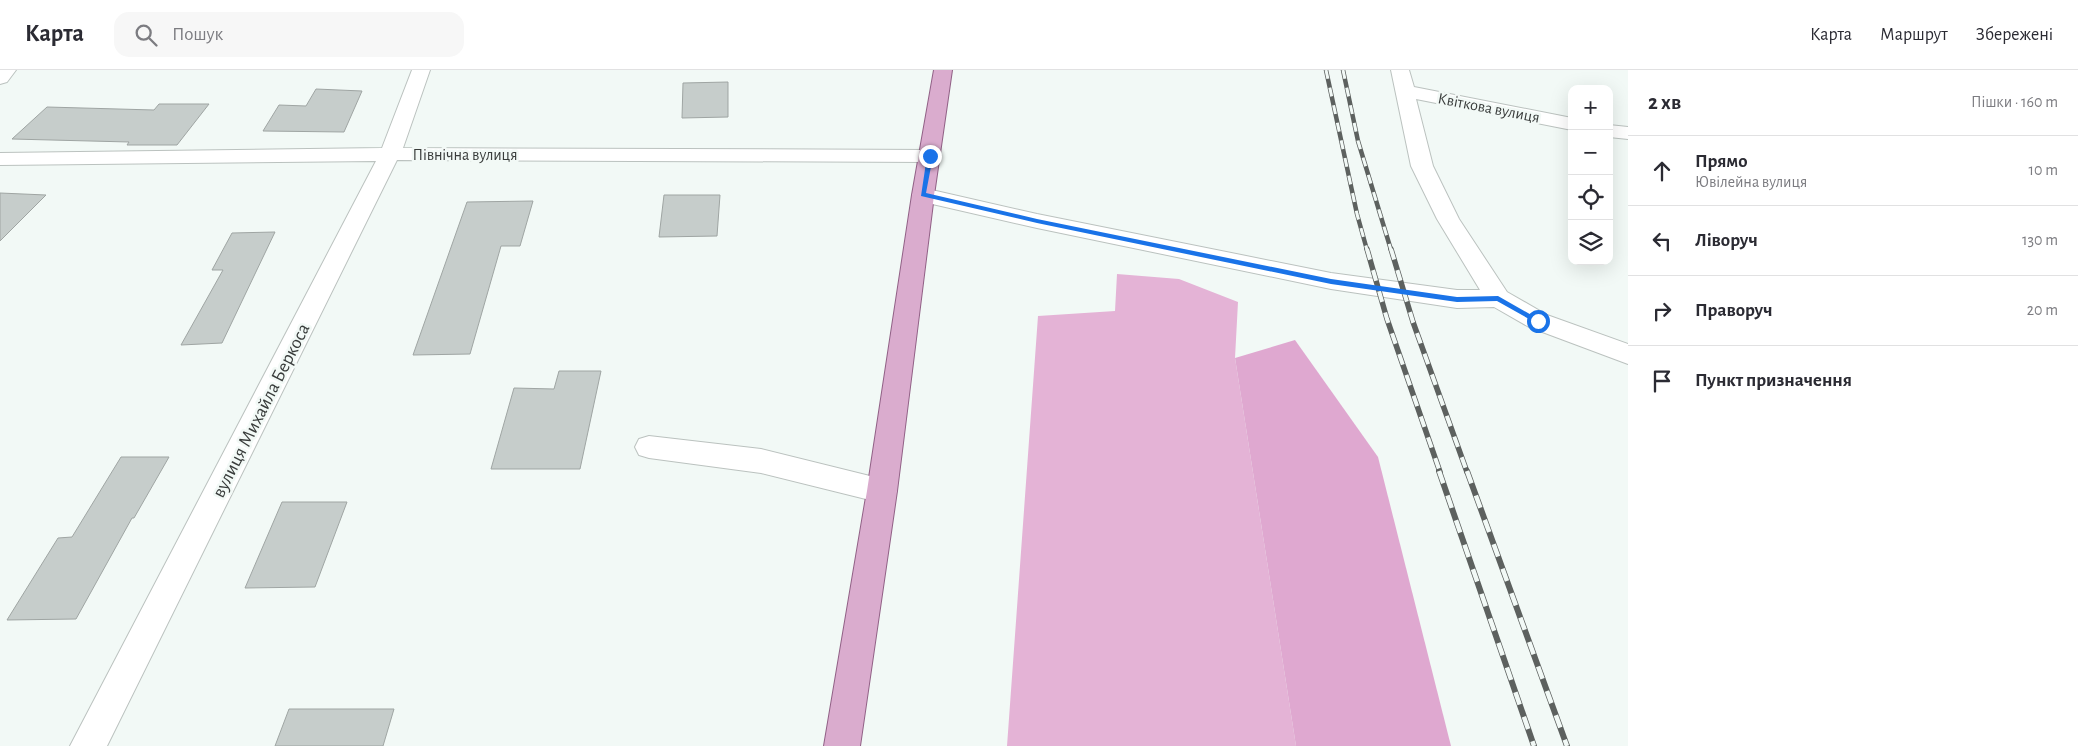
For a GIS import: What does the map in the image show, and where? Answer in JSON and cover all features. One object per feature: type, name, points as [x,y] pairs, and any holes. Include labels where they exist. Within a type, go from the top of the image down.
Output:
[{"type":"main road","points":[[842,746],[882,491],[923,194],[943,70]]},
{"type":"street","points":[[0,78],[7,70]]},
{"type":"street","name":"вулиця Михайла Беркоса","points":[[88,746],[390,154],[421,70]]},
{"type":"street","points":[[1403,80],[1422,166],[1448,219],[1498,298],[1538,321],[1628,354]]},
{"type":"street","name":"Квіткова вулиця","points":[[1403,80],[1568,123]]},
{"type":"street","points":[[1613,131],[1628,133]]},
{"type":"street","name":"Північна вулиця","points":[[0,159],[390,154],[930,156]]},
{"type":"street","points":[[923,194],[1046,223],[1331,281],[1457,299],[1498,298]]},
{"type":"street","points":[[649,448],[761,461],[882,491]]},
{"type":"shaded area","points":[[1117,274],[1179,279],[1238,302],[1235,358],[1296,746],[1007,746],[1038,316],[1115,311]]},
{"type":"shaded area","points":[[1295,340],[1378,457],[1451,746],[1296,746],[1235,358]]},
{"type":"building","points":[[728,82],[728,117],[682,118],[683,83]]},
{"type":"building","points":[[316,89],[362,91],[344,132],[263,131],[279,105],[306,106]]},
{"type":"building","points":[[159,104],[209,104],[177,145],[127,145],[129,142],[12,139],[47,107],[154,110]]},
{"type":"building","points":[[0,193],[46,195],[0,241]]},
{"type":"building","points":[[664,195],[720,195],[717,236],[659,237]]},
{"type":"building","points":[[533,201],[520,246],[501,246],[470,354],[413,355],[467,202]]},
{"type":"building","points":[[275,232],[222,343],[181,345],[223,270],[212,270],[232,233]]},
{"type":"building","points":[[559,371],[601,371],[580,469],[491,469],[514,388],[554,389]]},
{"type":"building","points":[[121,457],[169,457],[134,518],[132,518],[76,619],[7,620],[58,538],[72,537]]},
{"type":"building","points":[[282,502],[347,502],[315,587],[245,588]]},
{"type":"building","points":[[289,709],[394,709],[383,746],[275,746]]},
{"type":"railway","points":[[1326,70],[1357,214],[1367,250]]},
{"type":"railway","points":[[1343,70],[1358,141],[1391,250]]},
{"type":"railway","points":[[1367,249],[1387,319],[1440,472]]},
{"type":"railway","points":[[1391,249],[1413,322],[1467,472]]},
{"type":"railway","points":[[1439,471],[1534,746]]},
{"type":"railway","points":[[1467,471],[1567,746]]},
{"type":"route","points":[[930,156],[923,194],[1037,221],[1331,281],[1457,299],[1498,298],[1538,321]]}]
